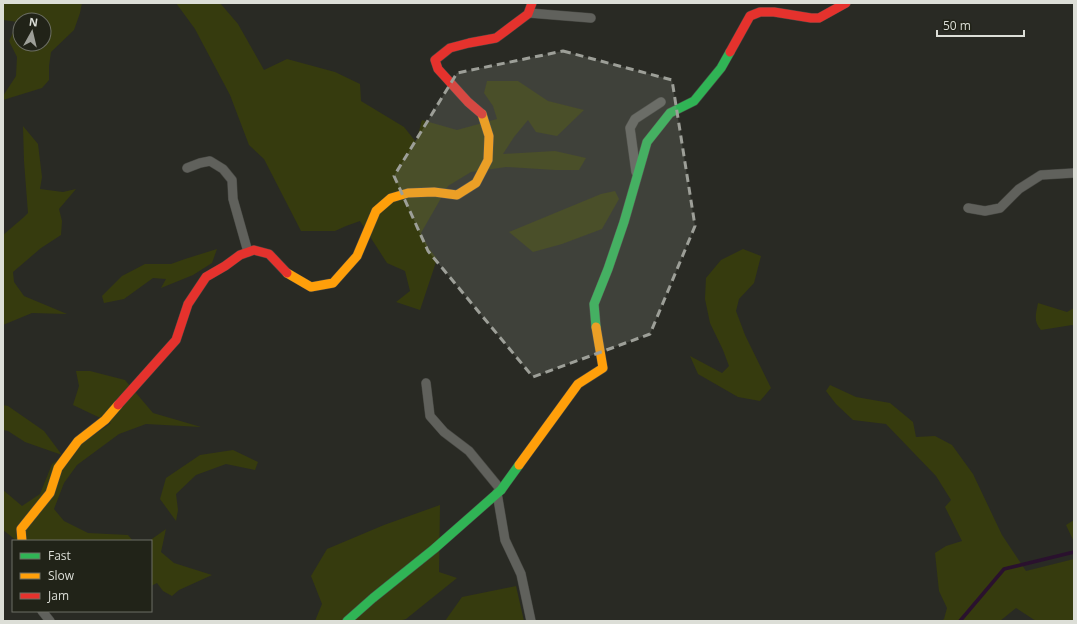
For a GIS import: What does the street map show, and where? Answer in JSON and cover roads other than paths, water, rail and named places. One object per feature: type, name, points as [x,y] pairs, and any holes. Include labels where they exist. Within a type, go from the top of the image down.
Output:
[{"type":"street","points":[[22,540],[21,529],[50,493],[58,468],[78,441],[105,420],[176,340],[188,304],[206,277],[240,255],[254,250],[269,254],[286,272],[311,287],[333,283],[357,256],[376,211],[391,198],[408,192],[434,192],[457,195],[476,182],[488,160],[489,136],[483,115],[468,102],[438,69],[435,60],[450,48],[496,38],[529,13],[532,3]]},
{"type":"street","points":[[347,621],[372,598],[434,549],[499,492],[578,384],[603,368],[596,332],[594,304],[624,222],[647,142],[670,113],[694,100],[721,68],[750,16],[760,12],[774,12],[819,18],[846,3]]},
{"type":"street","points":[[529,13],[591,18]]},
{"type":"street","points":[[637,178],[630,128],[635,119],[661,102]]},
{"type":"street","points":[[187,168],[210,161],[223,169],[232,180],[233,199],[248,252]]},
{"type":"street","points":[[968,208],[985,211],[1000,208],[1019,189],[1041,175],[1074,173]]},
{"type":"street","points":[[426,383],[430,416],[444,432],[469,451],[499,492],[505,540],[521,574],[531,621]]},
{"type":"street","points":[[43,612],[50,621]]},
{"type":"waterway","points":[[960,621],[1004,569],[1074,552]]}]
